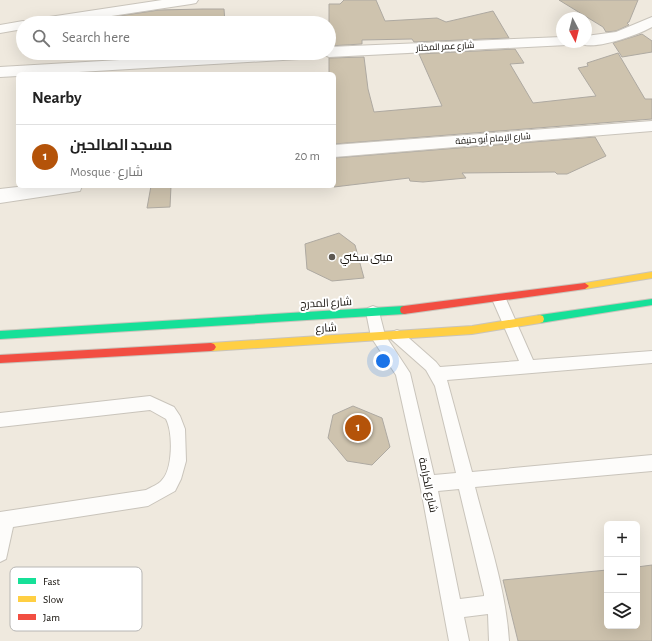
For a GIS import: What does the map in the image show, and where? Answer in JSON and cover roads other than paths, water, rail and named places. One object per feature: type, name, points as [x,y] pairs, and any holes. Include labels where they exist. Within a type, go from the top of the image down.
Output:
[{"type":"main road","name":"شارع المدرج","points":[[0,335],[42,331],[373,312],[499,299],[652,275]]},
{"type":"main road","name":"شارع","points":[[0,359],[39,349],[135,351],[397,336],[511,325],[652,302]]},
{"type":"main road","points":[[135,351],[137,326]]},
{"type":"main road","points":[[39,349],[42,331]]},
{"type":"street","points":[[83,16],[191,0]]},
{"type":"street","points":[[592,41],[606,40],[627,35],[652,22]]},
{"type":"street","points":[[0,29],[16,26]]},
{"type":"street","name":"شارع عمر المختار","points":[[336,52],[556,42]]},
{"type":"street","points":[[0,72],[200,60]]},
{"type":"street","name":"شارع الإمام أبو حنيفة","points":[[336,151],[652,126]]},
{"type":"street","points":[[0,196],[58,188]]},
{"type":"lane","points":[[499,299],[528,366]]},
{"type":"lane","points":[[373,312],[378,337]]},
{"type":"lane","points":[[397,336],[424,358],[437,374],[446,395],[495,604],[499,641]]},
{"type":"lane","name":"شارع الكرامة","points":[[378,337],[403,373],[428,484],[459,641]]},
{"type":"lane","points":[[437,374],[652,357]]},
{"type":"lane","points":[[0,420],[150,403],[162,407],[172,415],[177,426],[179,464],[169,485],[159,493],[148,498],[3,520],[0,553]]},
{"type":"lane","points":[[428,484],[652,463]]},
{"type":"lane","points":[[452,609],[495,604]]},
{"type":"place","name":"مبنى سكني","points":[[332,257]]},
{"type":"place","name":"مسجد الصالحين","points":[[358,428]]}]
